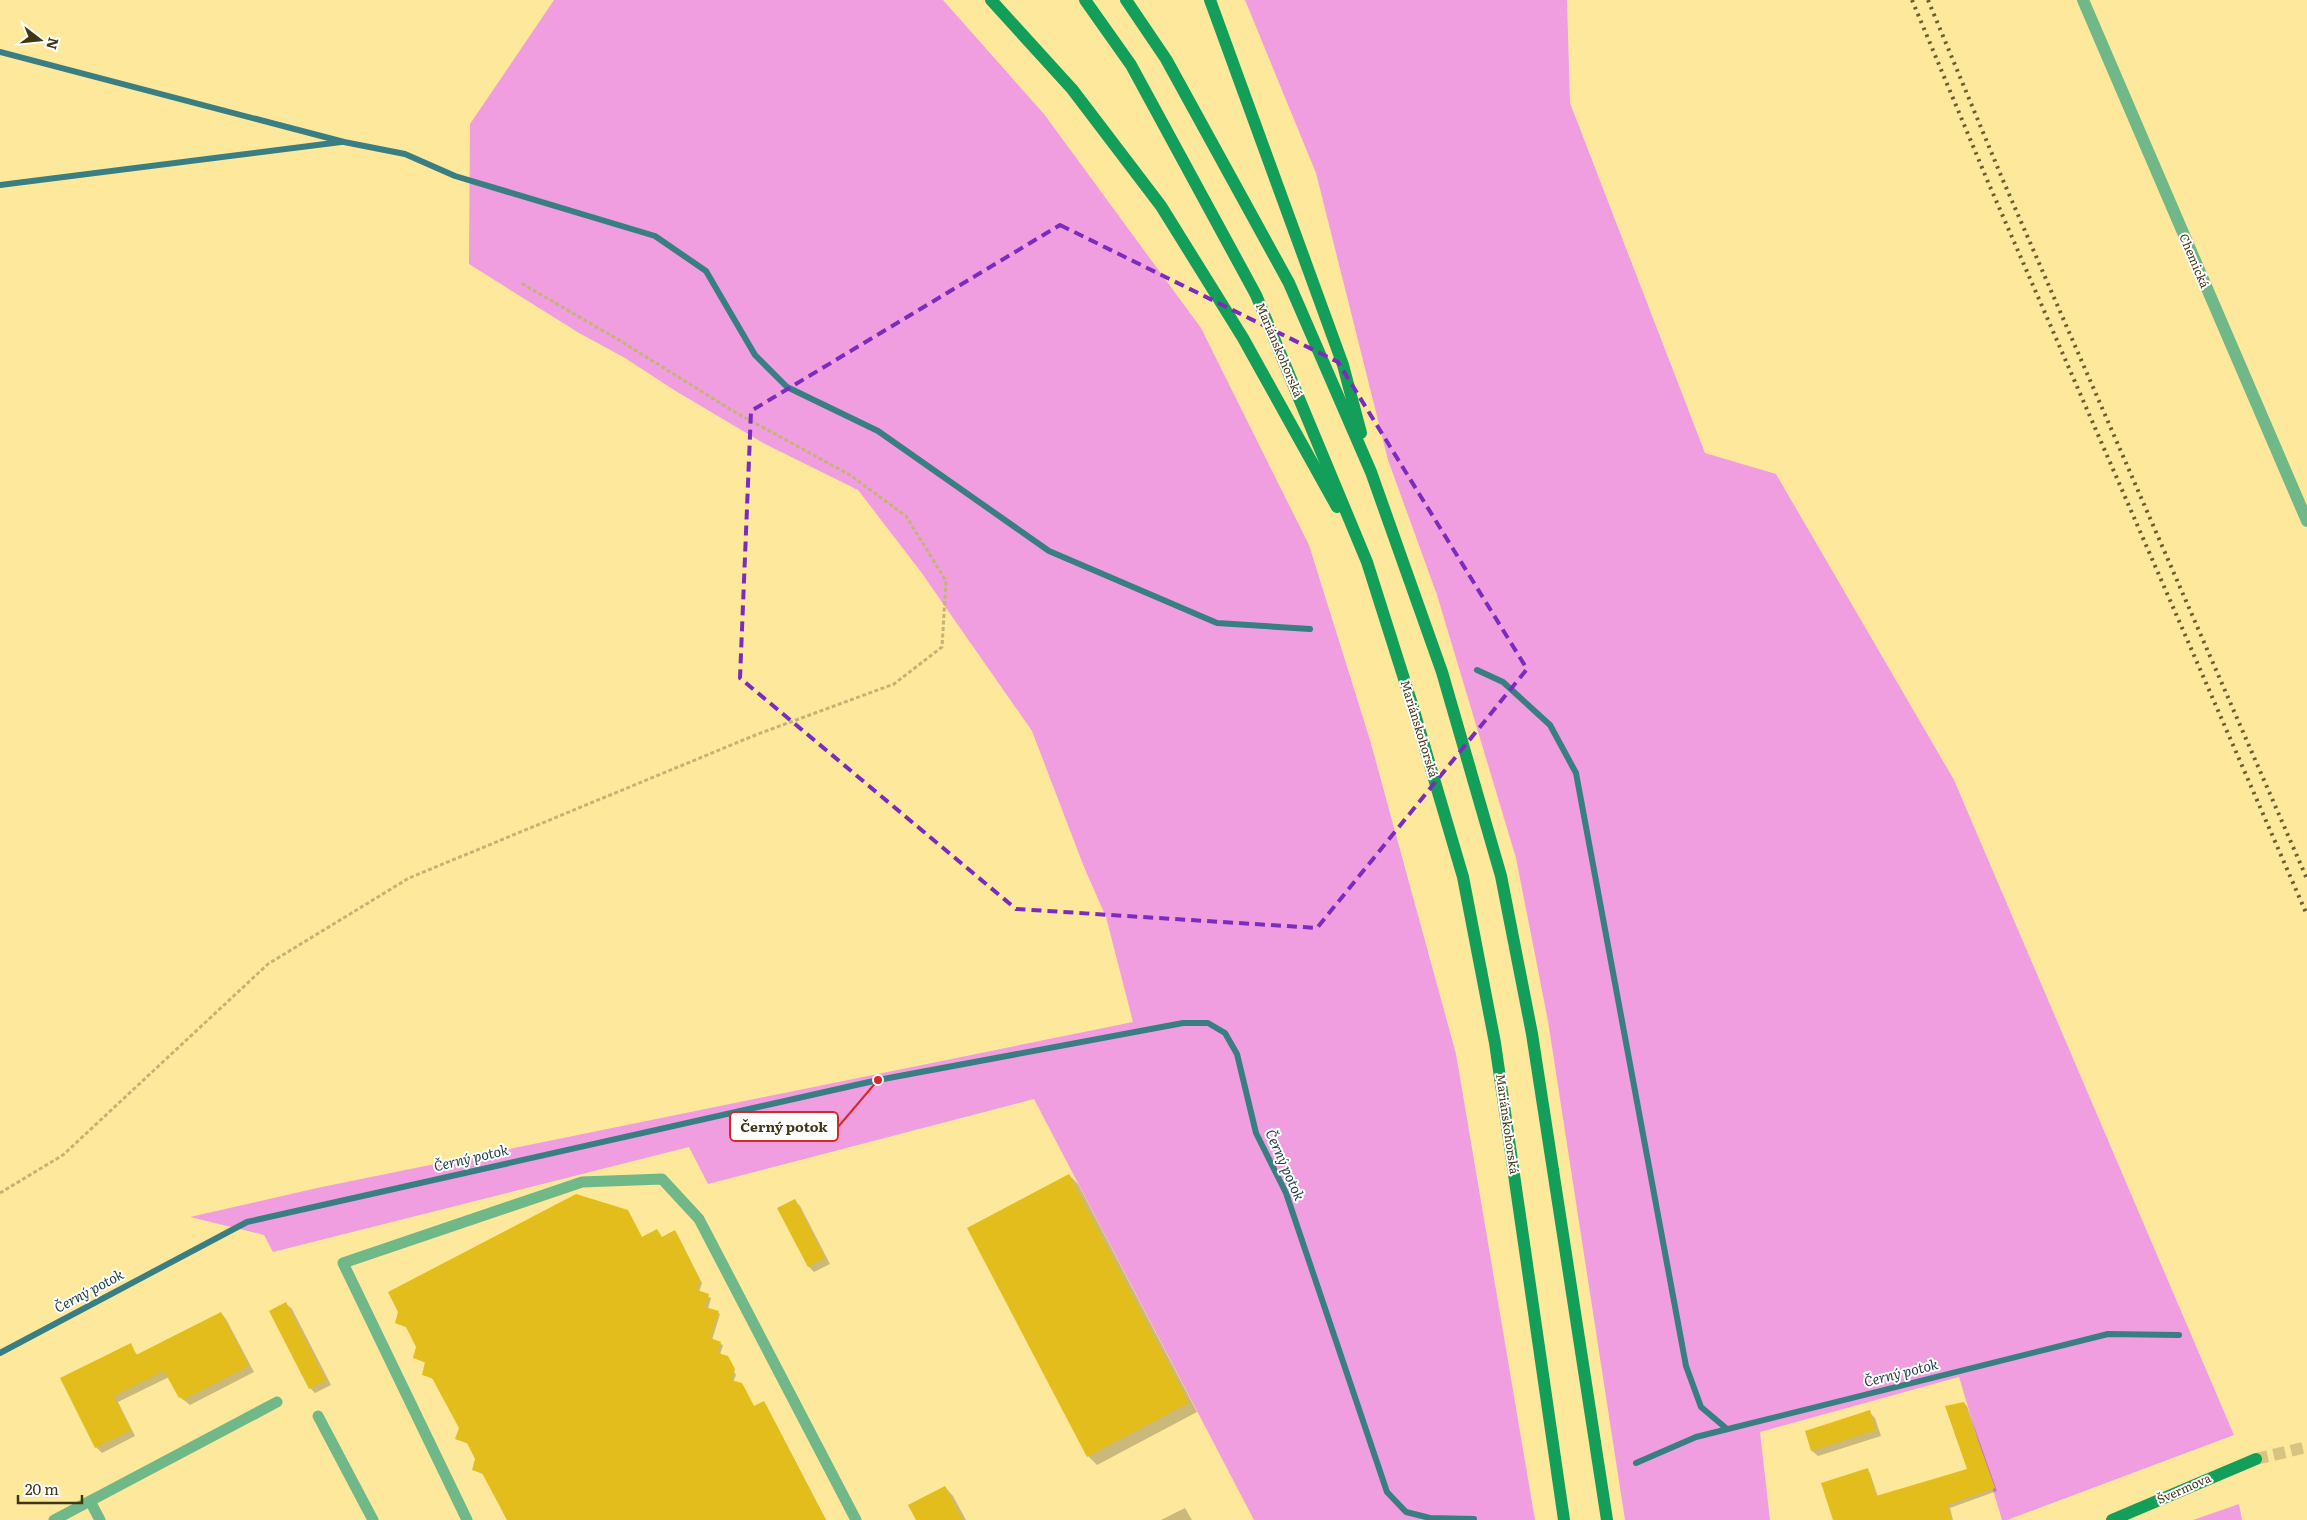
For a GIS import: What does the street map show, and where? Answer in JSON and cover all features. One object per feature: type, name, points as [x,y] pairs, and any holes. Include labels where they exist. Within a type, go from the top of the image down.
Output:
[{"type":"main road","points":[[991,0],[1072,90],[1161,206],[1243,338],[1367,562]]},
{"type":"main road","name":"Mariánskohorská","points":[[1085,0],[1131,65],[1256,295],[1367,562],[1415,714],[1463,877],[1495,1043],[1564,1520]]},
{"type":"main road","points":[[1126,0],[1166,59],[1289,283],[1371,472],[1442,672],[1500,876],[1532,1034],[1607,1520]]},
{"type":"main road","points":[[1210,0],[1343,365],[1371,472]]},
{"type":"main road","name":"Švermova","points":[[2112,1520],[2256,1459]]},
{"type":"street","name":"Chemická","points":[[2083,0],[2307,521]]},
{"type":"lane","points":[[467,1520],[343,1263],[582,1182],[662,1179],[699,1219],[856,1520]]},
{"type":"lane","points":[[54,1520],[277,1402]]},
{"type":"lane","points":[[318,1416],[372,1520]]},
{"type":"lane","points":[[90,1501],[100,1520]]},
{"type":"path","points":[[0,1193],[63,1156],[268,964],[409,878],[758,734],[894,684],[942,647],[946,581],[906,516],[850,475],[733,411],[620,340],[521,283]]},
{"type":"highlighted area","points":[[1060,225],[1338,362],[1527,669],[1317,928],[1016,909],[740,678],[751,411]]},
{"type":"shaded area","points":[[554,0],[943,0],[1044,114],[1201,328],[1309,545],[1370,740],[1456,1054],[1535,1520],[1254,1520],[1034,1099],[708,1184],[689,1147],[273,1252],[264,1235],[190,1217],[317,1188],[1133,1022],[1106,917],[1084,867],[1032,731],[921,572],[858,490],[765,444],[674,390],[625,358],[579,333],[469,264],[470,124]]},
{"type":"shaded area","points":[[1245,0],[1567,0],[1570,103],[1705,453],[1776,474],[1954,780],[2234,1435],[2007,1520],[2002,1520],[1959,1377],[1760,1432],[1770,1520],[1625,1520],[1548,1021],[1516,858],[1437,595],[1388,460],[1316,173]]},
{"type":"shaded area","points":[[2239,1504],[2242,1520],[2193,1520]]},
{"type":"building","points":[[1069,1174],[1189,1403],[1087,1457],[967,1228]]},
{"type":"building","points":[[576,1194],[628,1210],[642,1237],[657,1229],[662,1237],[675,1230],[700,1280],[697,1290],[709,1294],[705,1307],[719,1311],[710,1338],[721,1342],[718,1353],[728,1356],[735,1369],[731,1380],[742,1383],[754,1406],[764,1401],[826,1520],[507,1520],[482,1473],[472,1470],[475,1459],[467,1443],[455,1439],[459,1428],[432,1378],[422,1375],[425,1362],[413,1358],[416,1347],[406,1327],[395,1323],[398,1312],[388,1292]]},
{"type":"building","points":[[795,1199],[825,1258],[808,1267],[777,1208]]},
{"type":"building","points":[[286,1302],[326,1380],[309,1389],[269,1311]]},
{"type":"building","points":[[221,1312],[249,1366],[183,1400],[181,1397],[179,1398],[164,1371],[114,1396],[131,1430],[95,1448],[60,1378],[131,1343],[136,1355]]},
{"type":"building","points":[[1964,1402],[1995,1488],[1947,1505],[1952,1520],[1833,1520],[1821,1483],[1868,1468],[1876,1496],[1967,1469],[1945,1406]]},
{"type":"building","points":[[1870,1410],[1876,1430],[1811,1451],[1805,1431]]},
{"type":"building","points":[[945,1486],[963,1520],[916,1520],[908,1505]]},
{"type":"waterway","points":[[0,52],[344,142],[405,154],[455,176],[655,236],[706,271],[755,355],[787,387],[878,431],[1049,551],[1217,623],[1310,629]]},
{"type":"waterway","points":[[0,185],[341,142]]},
{"type":"waterway","points":[[1477,670],[1503,682],[1550,725],[1576,773],[1686,1366],[1701,1407],[1727,1429]]},
{"type":"waterway","name":"Černý potok","points":[[0,1353],[247,1222],[878,1080],[1183,1023],[1208,1023],[1225,1033],[1237,1054],[1256,1133],[1286,1193],[1387,1492],[1406,1512],[1430,1518],[1474,1519]]},
{"type":"waterway","name":"Černý potok","points":[[1636,1463],[1696,1437],[2108,1334],[2179,1335]]},
{"type":"tunnel","points":[[2256,1459],[2307,1447]]},
{"type":"railway","points":[[1912,0],[1988,182],[2307,915]]},
{"type":"railway","points":[[1928,0],[2002,178],[2307,879]]},
{"type":"place","name":"Černý potok","points":[[878,1080]]}]
